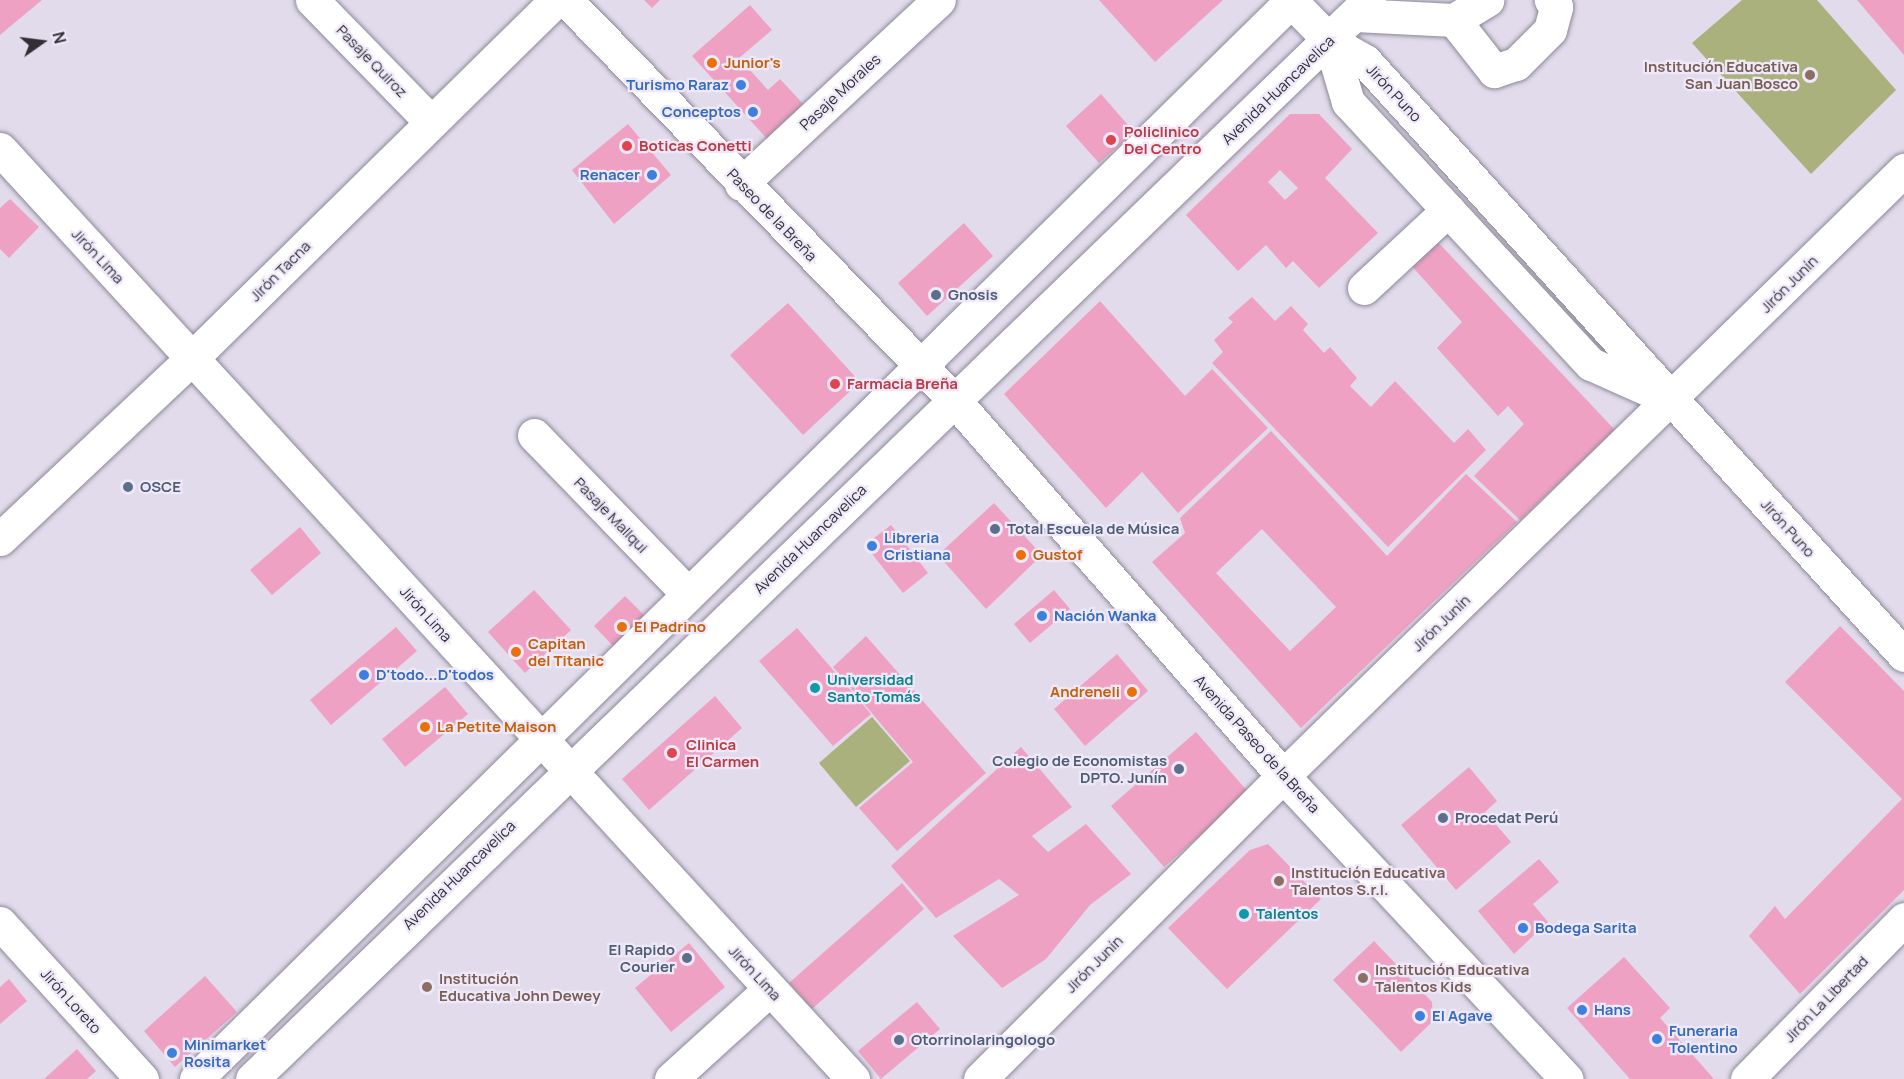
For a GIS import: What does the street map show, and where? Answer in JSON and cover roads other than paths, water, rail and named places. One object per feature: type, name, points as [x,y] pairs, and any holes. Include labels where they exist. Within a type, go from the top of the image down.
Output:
[{"type":"main road","name":"Pasaje Quiroz","points":[[312,0],[431,122]]},
{"type":"main road","name":"Jirón Tacna","points":[[0,539],[192,358],[556,0]]},
{"type":"main road","name":"Paseo de la Breña","points":[[566,0],[920,369],[955,401]]},
{"type":"main road","name":"Pasaje Morales","points":[[741,184],[939,0]]},
{"type":"main road","points":[[196,1079],[920,369],[1291,0],[1330,41]]},
{"type":"main road","points":[[1362,7],[1454,20],[1487,0]]},
{"type":"main road","points":[[1454,20],[1494,71],[1516,64],[1550,30],[1556,7],[1551,0]]},
{"type":"main road","name":"Avenida Huancavelica","points":[[252,1079],[568,771],[1330,41],[1362,7]]},
{"type":"main road","name":"Jirón Puno","points":[[1330,41],[1348,102],[1591,364],[1672,400]]},
{"type":"main road","name":"Jirón Puno","points":[[1330,41],[1365,62],[1904,655]]},
{"type":"main road","name":"Jirón Lima","points":[[0,149],[568,771],[853,1079]]},
{"type":"main road","name":"Jirón Junín","points":[[980,1079],[1283,776],[1672,400],[1904,170]]},
{"type":"main road","points":[[1364,288],[1448,210]]},
{"type":"main road","name":"Avenida Paseo de la Breña","points":[[955,401],[1283,776],[1567,1079]]},
{"type":"main road","name":"Pasaje Mallqui","points":[[534,435],[688,594]]},
{"type":"main road","name":"Jirón La Libertad","points":[[1747,1079],[1904,919]]},
{"type":"main road","name":"Jirón Loreto","points":[[0,923],[142,1079]]},
{"type":"main road","points":[[671,1079],[770,989]]},
{"type":"place","name":"Junior's","points":[[712,63]]},
{"type":"place","name":"Institución Educativa San Juan Bosco","points":[[1810,75]]},
{"type":"place","name":"Turismo Raraz","points":[[741,85]]},
{"type":"place","name":"Conceptos","points":[[753,112]]},
{"type":"place","name":"Policlinico Del Centro","points":[[1111,140]]},
{"type":"place","name":"Boticas Conetti","points":[[627,146]]},
{"type":"place","name":"Renacer","points":[[652,175]]},
{"type":"place","name":"Gnosis","points":[[936,295]]},
{"type":"place","name":"Farmacia Breña","points":[[835,384]]},
{"type":"place","name":"OSCE","points":[[128,487]]},
{"type":"place","name":"Total Escuela de Música","points":[[995,529]]},
{"type":"place","name":"Libreria Cristiana","points":[[872,546]]},
{"type":"place","name":"Gustof","points":[[1021,555]]},
{"type":"place","name":"Nación Wanka","points":[[1042,616]]},
{"type":"place","name":"El Padrino","points":[[622,627]]},
{"type":"place","name":"Capitan del Titanic","points":[[516,652]]},
{"type":"place","name":"D'todo...D'todos","points":[[364,675]]},
{"type":"place","name":"Universidad Santo Tomás","points":[[815,688]]},
{"type":"place","name":"Andreneli","points":[[1132,692]]},
{"type":"place","name":"La Petite Maison","points":[[425,727]]},
{"type":"place","name":"Clinica El Carmen","points":[[672,753]]},
{"type":"place","name":"Colegio de Economistas DPTO. Junín","points":[[1179,769]]},
{"type":"place","name":"Procedat Perú","points":[[1443,818]]},
{"type":"place","name":"Institución Educativa Talentos S.r.l.","points":[[1279,881]]},
{"type":"place","name":"Talentos","points":[[1244,914]]},
{"type":"place","name":"Bodega Sarita","points":[[1523,928]]},
{"type":"place","name":"El Rapido Courier","points":[[687,958]]},
{"type":"place","name":"Institución Educativa Talentos Kids","points":[[1363,978]]},
{"type":"place","name":"Institución Educativa John Dewey","points":[[427,987]]},
{"type":"place","name":"Hans","points":[[1582,1010]]},
{"type":"place","name":"El Agave","points":[[1420,1016]]},
{"type":"place","name":"Funeraria Tolentino","points":[[1657,1039]]},
{"type":"place","name":"Otorrinolaringologo","points":[[899,1040]]},
{"type":"place","name":"Minimarket Rosita","points":[[172,1053]]}]
